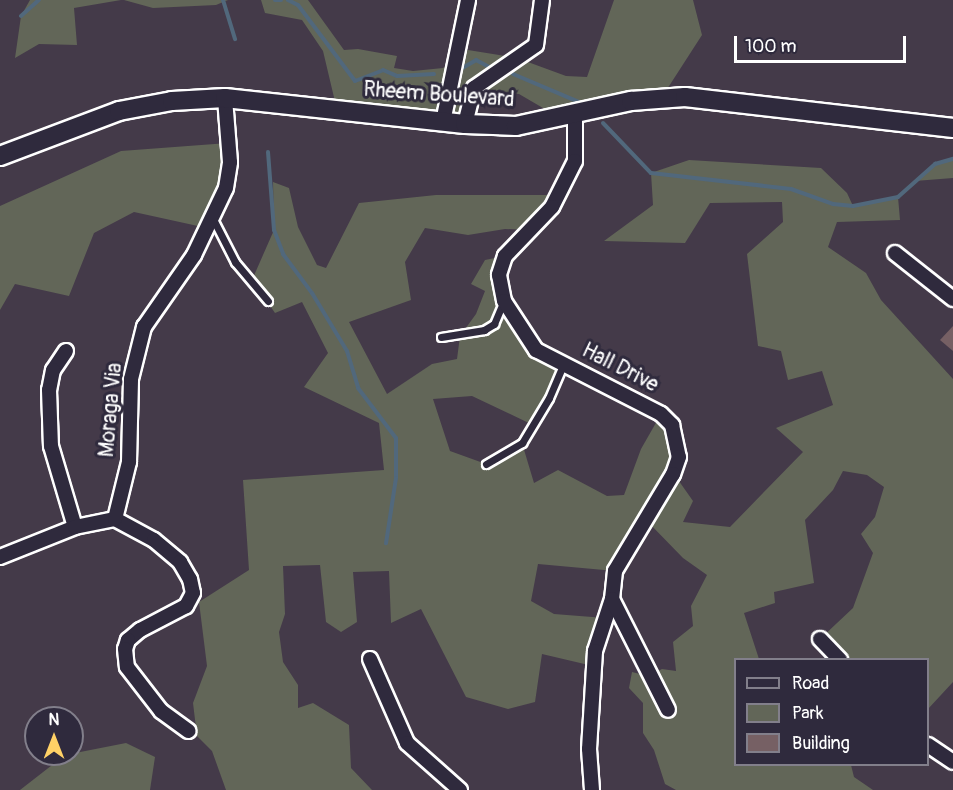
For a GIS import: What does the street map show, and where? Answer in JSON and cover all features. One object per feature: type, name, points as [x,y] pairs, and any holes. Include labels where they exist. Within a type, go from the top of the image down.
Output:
[{"type":"street","points":[[443,122],[468,0]]},
{"type":"street","points":[[465,124],[474,88],[536,45],[542,0]]},
{"type":"street","name":"Rheem Boulevard","points":[[0,156],[119,111],[172,100],[225,98],[443,122],[516,126],[575,115],[631,100],[685,97],[953,128]]},
{"type":"street","name":"Moraga Via","points":[[115,519],[129,462],[131,379],[144,327],[194,255],[226,188],[230,162],[225,98]]},
{"type":"street","name":"Hall Drive","points":[[575,115],[575,161],[552,207],[505,256],[499,275],[504,301],[536,350],[646,403],[672,425],[679,457],[674,474],[615,571],[612,599],[595,651],[589,749],[592,790]]},
{"type":"street","points":[[895,252],[953,299]]},
{"type":"street","points":[[66,351],[53,370],[49,390],[51,446],[75,527]]},
{"type":"street","points":[[0,557],[75,527],[115,519],[154,540],[180,562],[190,579],[193,593],[186,606],[140,630],[128,640],[124,649],[127,667],[161,711],[189,730]]},
{"type":"street","points":[[612,599],[668,710]]},
{"type":"street","points":[[820,639],[838,658]]},
{"type":"street","points":[[370,659],[407,743],[460,790]]},
{"type":"street","points":[[929,746],[953,762]]},
{"type":"lane","points":[[212,217],[235,262],[268,301]]},
{"type":"lane","points":[[441,338],[484,330],[494,324],[504,301]]},
{"type":"lane","points":[[486,464],[522,443],[549,398],[564,363]]},
{"type":"green space","points":[[30,0],[121,0],[74,8],[77,45],[39,44],[15,58],[21,16]]},
{"type":"green space","points":[[124,0],[228,0],[216,5],[153,8]]},
{"type":"green space","points":[[261,0],[308,0],[344,50],[358,49],[397,56],[394,68],[413,71],[443,68],[468,50],[517,58],[566,76],[587,77],[614,0],[693,0],[702,35],[662,97],[575,115],[543,108],[519,94],[475,88],[465,124],[337,110],[323,51],[302,20],[265,13]]},
{"type":"green space","points":[[228,143],[230,162],[207,228],[134,212],[94,233],[69,296],[15,284],[0,310],[0,206],[121,151]]},
{"type":"green space","points":[[689,160],[821,168],[847,193],[853,206],[898,197],[900,220],[837,222],[828,247],[866,273],[881,300],[953,379],[953,682],[929,708],[929,658],[839,658],[820,639],[853,608],[873,553],[861,534],[875,517],[884,487],[867,475],[843,471],[833,490],[805,520],[814,583],[774,592],[775,603],[744,613],[759,658],[734,658],[734,766],[851,766],[854,777],[873,790],[676,790],[665,784],[654,750],[643,733],[643,703],[629,688],[632,672],[648,676],[662,669],[676,671],[673,642],[693,626],[691,606],[707,575],[683,558],[647,521],[615,571],[538,564],[531,601],[554,614],[605,618],[593,666],[542,654],[535,702],[508,709],[466,697],[421,609],[391,623],[389,571],[353,572],[357,622],[341,632],[326,622],[320,565],[283,566],[285,614],[279,632],[283,662],[298,685],[298,708],[313,703],[349,725],[351,768],[372,790],[226,790],[212,751],[197,736],[193,703],[207,666],[199,602],[249,570],[243,480],[384,470],[379,423],[304,387],[328,353],[302,302],[275,313],[252,280],[274,230],[273,182],[289,188],[298,227],[317,265],[326,268],[359,203],[436,195],[558,195],[530,230],[505,229],[468,235],[425,228],[405,262],[411,300],[349,322],[387,394],[432,364],[457,359],[460,336],[476,314],[485,291],[471,284],[485,260],[505,256],[504,301],[536,350],[564,363],[533,425],[472,396],[433,399],[450,451],[486,464],[522,443],[534,483],[558,470],[607,496],[624,495],[641,449],[661,414],[672,425],[674,474],[693,501],[683,522],[730,527],[803,452],[776,428],[833,405],[822,371],[788,380],[781,351],[758,346],[747,254],[783,222],[782,202],[710,203],[685,243],[604,241],[653,205],[651,173]]},
{"type":"green space","points":[[953,160],[953,178],[915,181],[935,164]]},
{"type":"green space","points":[[126,743],[155,757],[150,790],[20,790],[51,766],[84,766],[84,751]]},
{"type":"building","points":[[953,326],[953,351],[940,340]]},
{"type":"waterway","points":[[21,16],[39,0]]},
{"type":"waterway","points":[[223,0],[235,39]]},
{"type":"waterway","points":[[275,0],[281,0]]},
{"type":"waterway","points":[[288,0],[298,5],[355,81],[383,70],[397,76],[434,74]]},
{"type":"waterway","points":[[459,70],[476,60],[489,67]]},
{"type":"waterway","points":[[513,74],[579,102]]},
{"type":"waterway","points":[[603,123],[651,173],[791,189],[833,204],[853,206],[898,197],[935,164],[953,159]]},
{"type":"waterway","points":[[268,152],[274,230],[283,254],[312,293],[347,351],[358,388],[396,438],[396,478],[386,543]]}]
